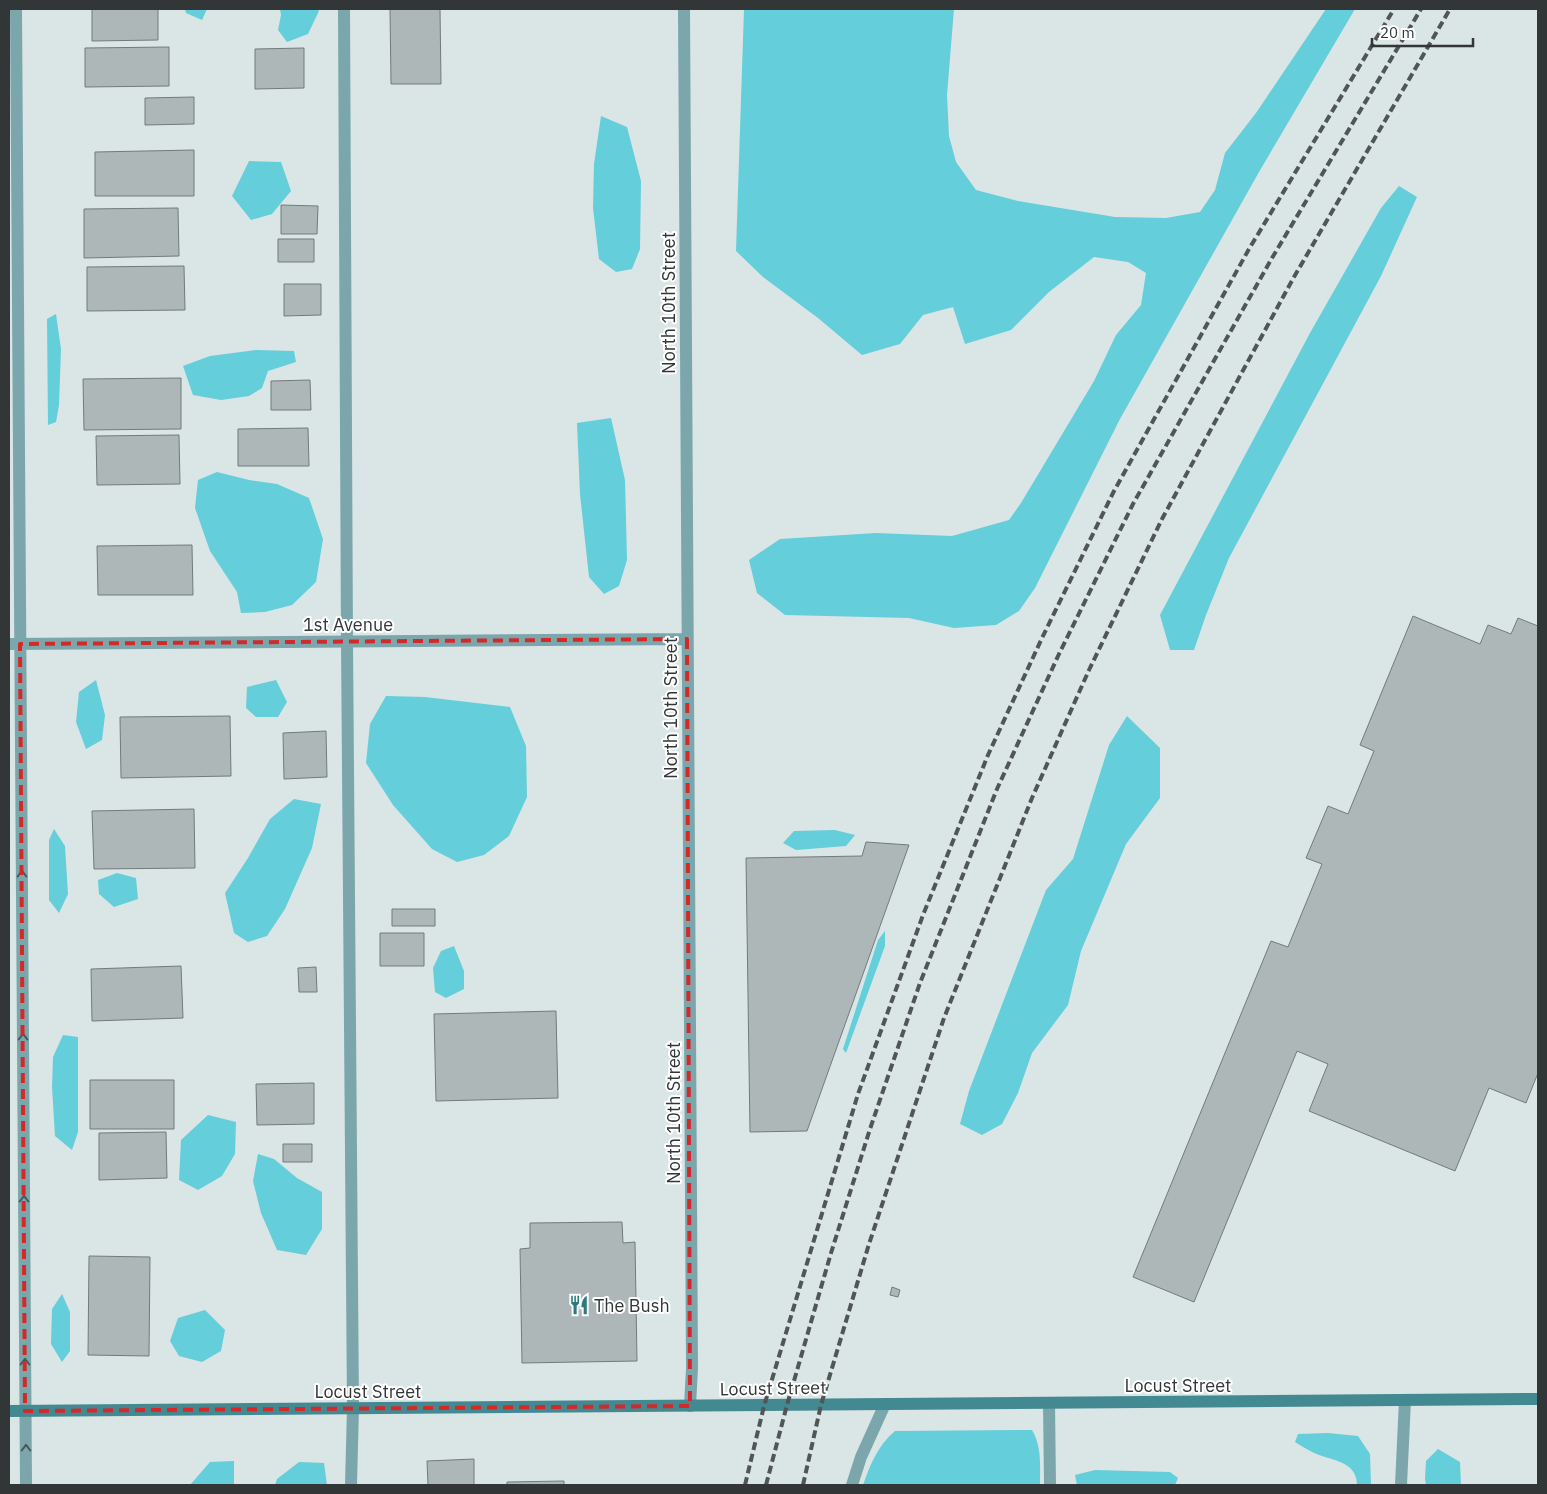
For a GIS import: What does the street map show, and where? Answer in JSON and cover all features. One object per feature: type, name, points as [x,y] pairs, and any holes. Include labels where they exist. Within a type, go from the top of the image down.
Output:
[{"type":"street","points":[[16,9],[14,644],[26,1485]]},
{"type":"street","points":[[344,9],[353,1408],[351,1485]]},
{"type":"street","name":"North 10th Street","points":[[684,9],[692,1368],[690,1406]]},
{"type":"street","name":"1st Avenue","points":[[14,644],[687,639]]},
{"type":"street","name":"Locust Street","points":[[9,1411],[1538,1399]]},
{"type":"street","points":[[1400,1485],[1405,1400]]},
{"type":"street","points":[[1050,1403],[1050,1485]]},
{"type":"street","points":[[852,1485],[861,1457],[885,1404]]},
{"type":"highlighted area","points":[[687,639],[690,1406],[25,1411],[20,644]]},
{"type":"shaded area","points":[[185,9],[207,9],[202,20],[186,13]]},
{"type":"shaded area","points":[[280,9],[317,9],[319,11],[308,34],[287,42],[278,30],[281,15]]},
{"type":"shaded area","points":[[744,9],[954,9],[947,95],[949,136],[956,162],[976,190],[1018,201],[1115,217],[1166,218],[1200,212],[1215,190],[1225,153],[1256,113],[1326,9],[1355,9],[1259,172],[1120,419],[1035,588],[1019,611],[996,625],[954,628],[909,618],[785,615],[757,593],[749,560],[780,539],[876,533],[952,536],[1009,520],[1094,381],[1116,335],[1141,305],[1146,273],[1128,262],[1094,257],[1049,292],[1011,330],[965,344],[953,307],[923,315],[900,344],[862,355],[818,318],[763,277],[736,251]]},
{"type":"shaded area","points":[[601,116],[627,127],[641,181],[640,249],[632,269],[616,272],[599,259],[593,208],[594,164]]},
{"type":"shaded area","points":[[249,161],[281,162],[291,191],[272,214],[251,220],[232,196]]},
{"type":"shaded area","points":[[1399,186],[1417,197],[1381,276],[1229,558],[1194,650],[1170,650],[1160,615],[1310,333],[1381,208]]},
{"type":"shaded area","points":[[56,314],[61,349],[59,405],[56,422],[48,425],[47,319]]},
{"type":"shaded area","points":[[256,350],[294,351],[296,362],[268,371],[262,388],[249,396],[221,400],[193,395],[183,366],[210,356]]},
{"type":"shaded area","points":[[611,418],[625,480],[627,560],[619,586],[604,594],[589,577],[580,494],[577,423]]},
{"type":"shaded area","points":[[217,472],[249,480],[277,484],[309,498],[323,539],[316,582],[292,605],[265,612],[241,613],[237,592],[210,551],[195,508],[198,480]]},
{"type":"shaded area","points":[[96,680],[105,715],[102,740],[86,749],[76,722],[79,692]]},
{"type":"shaded area","points":[[276,680],[287,702],[278,717],[256,717],[246,708],[247,687]]},
{"type":"shaded area","points":[[386,696],[425,697],[510,707],[526,746],[527,797],[509,836],[484,855],[457,862],[432,849],[393,805],[366,763],[370,724]]},
{"type":"shaded area","points":[[1127,716],[1160,748],[1160,798],[1126,844],[1081,951],[1068,1005],[1032,1053],[1018,1093],[1002,1124],[982,1135],[960,1124],[969,1091],[1046,890],[1073,859],[1109,745]]},
{"type":"shaded area","points":[[294,799],[321,804],[312,848],[285,909],[267,936],[248,942],[234,933],[225,893],[270,819]]},
{"type":"shaded area","points":[[54,829],[65,846],[68,894],[59,913],[49,900],[49,840]]},
{"type":"shaded area","points":[[835,830],[855,835],[846,846],[796,850],[783,843],[794,831]]},
{"type":"shaded area","points":[[117,873],[136,878],[138,899],[114,907],[99,894],[98,880]]},
{"type":"shaded area","points":[[885,931],[885,946],[846,1053],[843,1049],[878,940]]},
{"type":"shaded area","points":[[454,946],[464,971],[464,989],[446,998],[435,992],[433,968],[441,951]]},
{"type":"shaded area","points":[[63,1035],[78,1037],[78,1132],[72,1150],[55,1136],[52,1087],[53,1057]]},
{"type":"shaded area","points":[[208,1115],[236,1122],[235,1154],[222,1176],[198,1190],[179,1180],[181,1140]]},
{"type":"shaded area","points":[[258,1154],[274,1159],[297,1178],[322,1192],[322,1229],[306,1255],[277,1250],[261,1213],[253,1181]]},
{"type":"shaded area","points":[[62,1294],[70,1312],[70,1351],[62,1362],[51,1344],[52,1309]]},
{"type":"shaded area","points":[[205,1310],[225,1330],[221,1351],[202,1362],[179,1356],[170,1341],[178,1318]]},
{"type":"shaded area","points":[[1032,1430],[1039,1450],[1040,1485],[863,1485],[879,1449],[895,1431]]},
{"type":"shaded area","points":[[1328,1433],[1358,1436],[1370,1454],[1371,1485],[1357,1485],[1356,1477],[1348,1466],[1312,1452],[1295,1442],[1298,1434]]},
{"type":"shaded area","points":[[1438,1449],[1460,1462],[1461,1485],[1426,1485],[1426,1461]]},
{"type":"shaded area","points":[[234,1461],[234,1485],[190,1485],[210,1462]]},
{"type":"shaded area","points":[[299,1462],[324,1463],[327,1485],[275,1485],[277,1479]]},
{"type":"shaded area","points":[[1095,1470],[1170,1472],[1178,1478],[1175,1485],[1077,1485],[1075,1475]]},
{"type":"building","points":[[92,9],[158,9],[158,40],[92,41]]},
{"type":"building","points":[[390,9],[440,9],[441,84],[391,84]]},
{"type":"building","points":[[169,47],[169,86],[85,87],[85,48]]},
{"type":"building","points":[[304,48],[304,88],[255,89],[255,49]]},
{"type":"building","points":[[194,97],[194,124],[145,125],[145,98]]},
{"type":"building","points":[[194,150],[194,196],[95,196],[95,152]]},
{"type":"building","points":[[281,205],[318,206],[317,234],[281,234]]},
{"type":"building","points":[[178,208],[179,256],[84,258],[84,209]]},
{"type":"building","points":[[278,239],[314,239],[314,262],[278,262]]},
{"type":"building","points":[[184,266],[185,310],[87,311],[87,267]]},
{"type":"building","points":[[284,284],[321,284],[321,315],[284,316]]},
{"type":"building","points":[[181,378],[181,429],[84,430],[83,379]]},
{"type":"building","points":[[310,380],[311,410],[271,410],[271,381]]},
{"type":"building","points":[[308,428],[309,466],[238,466],[238,429]]},
{"type":"building","points":[[179,435],[180,484],[97,485],[96,436]]},
{"type":"building","points":[[192,545],[193,595],[98,595],[97,546]]},
{"type":"building","points":[[1413,616],[1480,644],[1488,625],[1511,634],[1518,618],[1538,626],[1538,1073],[1526,1103],[1489,1088],[1455,1171],[1309,1111],[1328,1064],[1297,1051],[1194,1302],[1133,1277],[1271,941],[1288,947],[1322,864],[1306,858],[1328,806],[1348,814],[1374,751],[1360,745]]},
{"type":"building","points":[[230,716],[231,776],[121,778],[120,717]]},
{"type":"building","points":[[326,731],[327,777],[284,779],[283,733]]},
{"type":"building","points":[[194,809],[195,868],[94,869],[92,811]]},
{"type":"building","points":[[866,842],[909,845],[807,1131],[750,1132],[746,858],[862,856]]},
{"type":"building","points":[[392,909],[435,909],[435,926],[392,926]]},
{"type":"building","points":[[380,933],[424,933],[424,966],[380,966]]},
{"type":"building","points":[[181,966],[183,1018],[92,1021],[91,969]]},
{"type":"building","points":[[316,967],[317,992],[299,992],[298,968]]},
{"type":"building","points":[[556,1011],[558,1098],[436,1101],[434,1014]]},
{"type":"building","points":[[90,1080],[174,1080],[174,1129],[90,1129]]},
{"type":"building","points":[[314,1083],[314,1124],[257,1125],[256,1084]]},
{"type":"building","points":[[166,1132],[167,1178],[99,1180],[99,1133]]},
{"type":"building","points":[[283,1144],[312,1144],[312,1162],[283,1162]]},
{"type":"building","name":"The Bush","points":[[622,1222],[623,1243],[635,1242],[637,1361],[522,1363],[520,1249],[530,1248],[530,1223]]},
{"type":"building","points":[[89,1256],[150,1257],[149,1356],[88,1355]]},
{"type":"building","points":[[892,1287],[900,1290],[898,1297],[890,1295]]},
{"type":"building","points":[[474,1459],[474,1485],[428,1485],[427,1461]]},
{"type":"building","points":[[564,1481],[564,1485],[507,1485],[507,1482]]},
{"type":"railway","points":[[745,1485],[764,1406],[858,1094],[923,915],[988,755],[1042,638],[1114,491],[1249,249],[1394,9]]},
{"type":"railway","points":[[766,1485],[831,1253],[870,1129],[920,983],[997,789],[1059,654],[1133,504],[1272,258],[1421,9]]},
{"type":"railway","points":[[803,1485],[821,1405],[869,1244],[944,1018],[1032,798],[1089,670],[1162,519],[1294,277],[1450,9]]},
{"type":"place","name":"The Bush","points":[[579,1305]]}]
